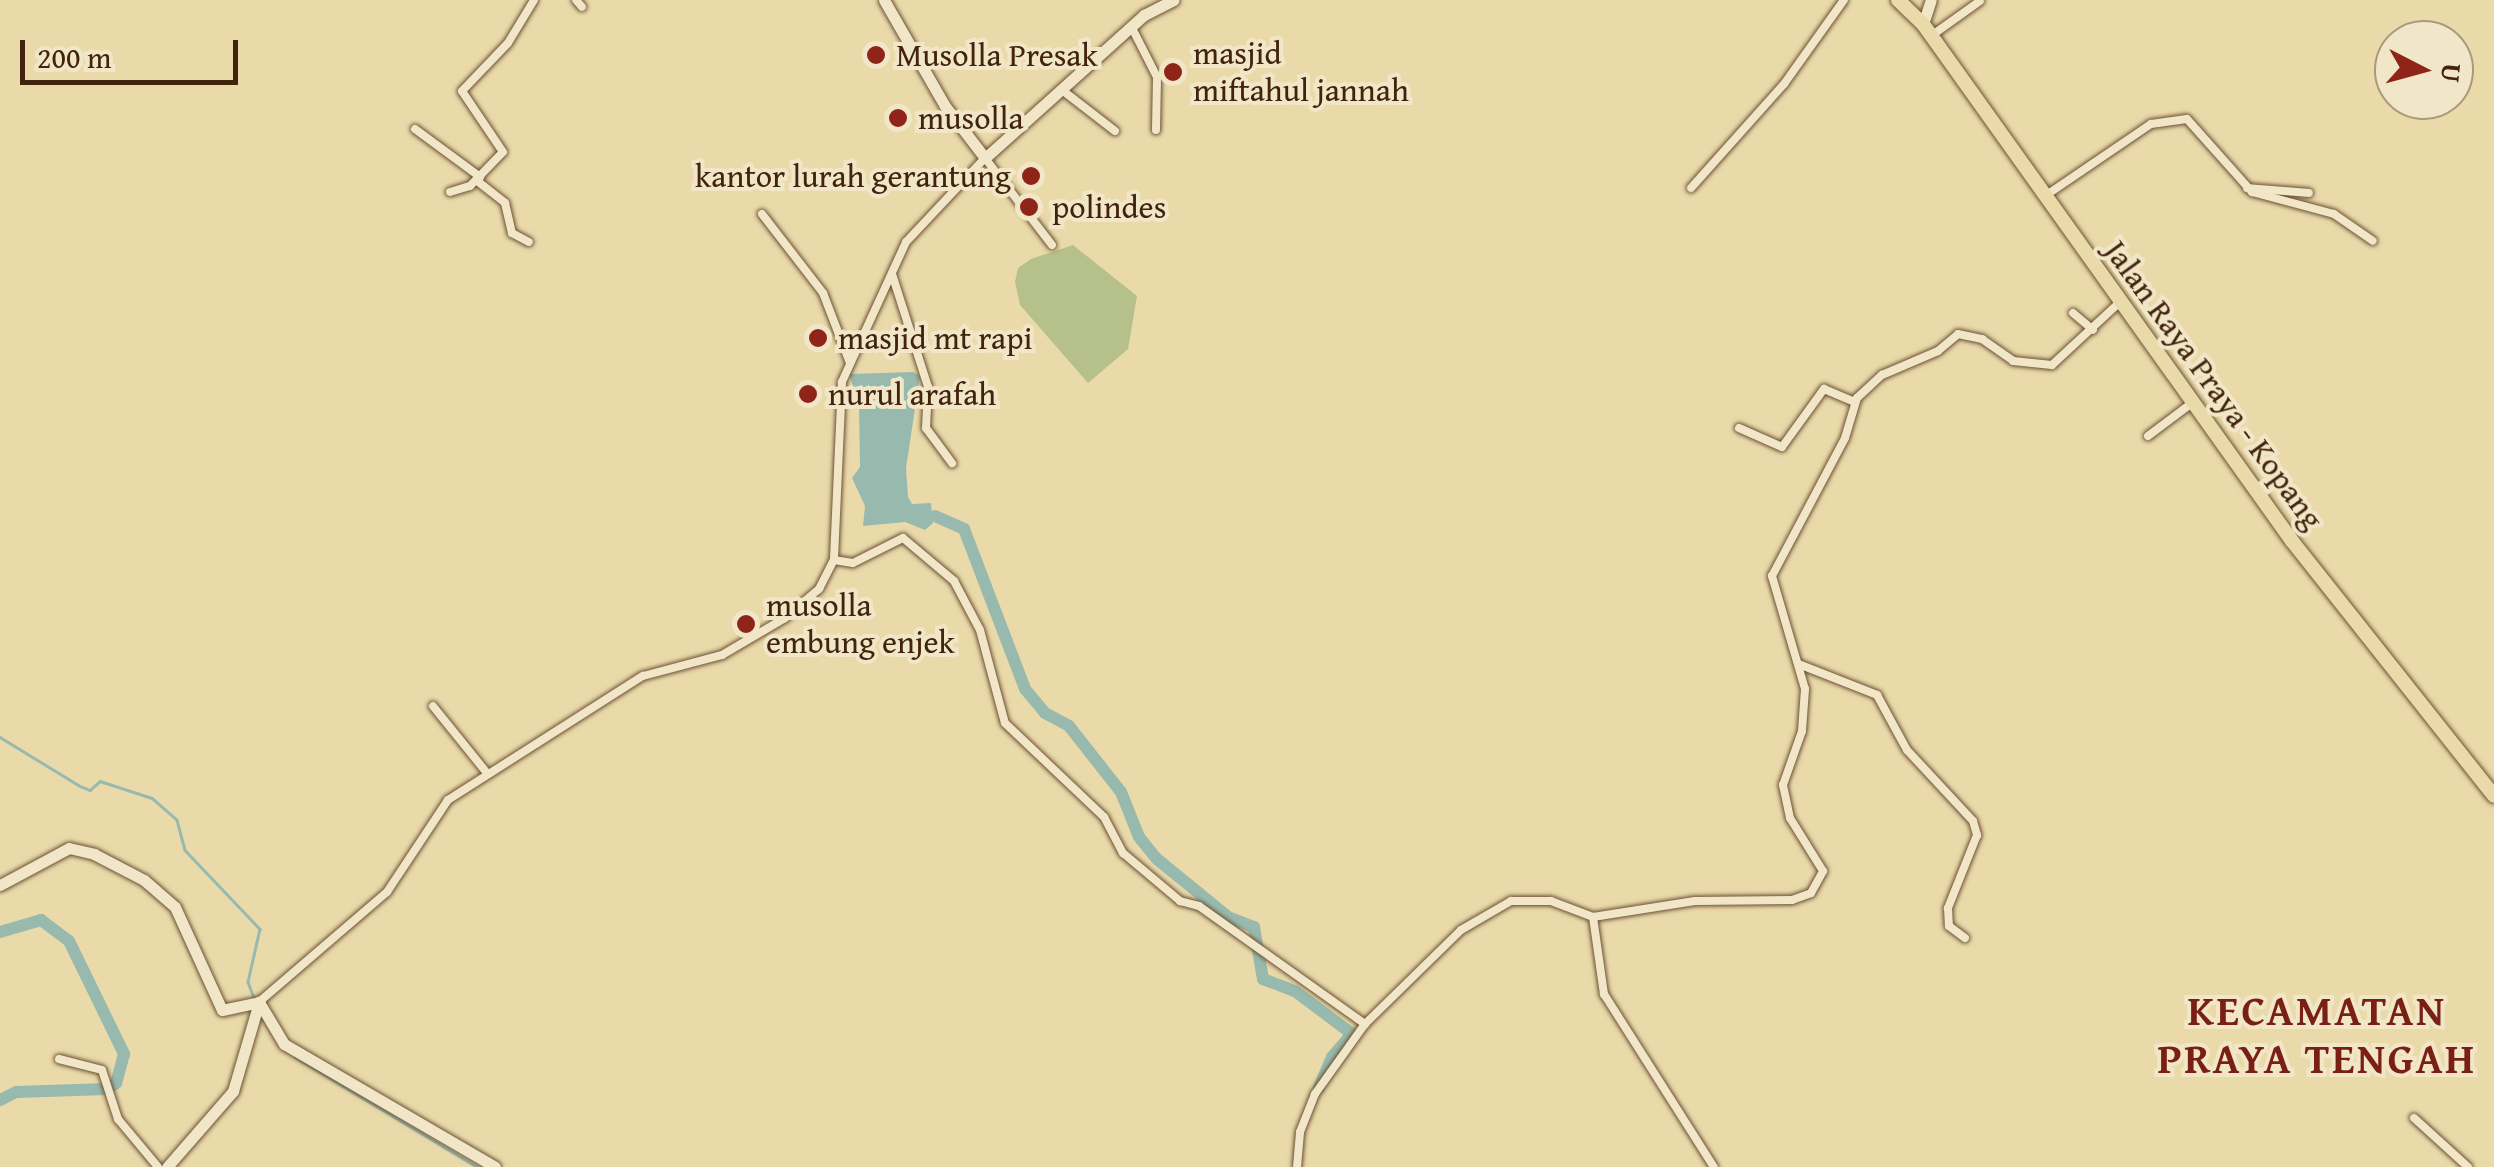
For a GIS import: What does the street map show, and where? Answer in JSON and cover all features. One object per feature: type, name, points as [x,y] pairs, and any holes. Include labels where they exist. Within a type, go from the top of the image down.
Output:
[{"type":"highway","name":"Jalan Raya Praya - Kopang","points":[[1898,0],[1927,30],[2192,403],[2494,796]]},
{"type":"street","points":[[450,192],[478,178],[502,148],[462,91],[508,42],[534,0]]},
{"type":"street","points":[[884,0],[945,106],[1052,245]]},
{"type":"street","points":[[0,886],[69,848],[94,854],[144,880],[175,907],[222,1010],[259,1002],[364,916],[392,886],[441,806],[486,772],[643,676],[722,654],[810,600],[834,560],[838,415],[850,364],[906,242],[985,158],[1132,28],[1173,0]]},
{"type":"street","points":[[1691,188],[1784,84],[1844,0]]},
{"type":"street","points":[[1927,30],[1932,0]]},
{"type":"street","points":[[1927,30],[1980,1]]},
{"type":"street","points":[[1132,28],[1158,77],[1156,130]]},
{"type":"street","points":[[1062,90],[1115,131]]},
{"type":"street","points":[[2045,196],[2151,124],[2182,118],[2191,120],[2247,188],[2270,201],[2334,214],[2373,241]]},
{"type":"street","points":[[415,129],[504,203],[512,233],[529,242]]},
{"type":"street","points":[[2247,188],[2309,193]]},
{"type":"street","points":[[762,214],[823,293],[850,364]]},
{"type":"street","points":[[892,274],[928,387],[926,428],[952,462]]},
{"type":"street","points":[[1297,1167],[1300,1132],[1315,1094],[1365,1024],[1462,930],[1512,901],[1551,900],[1594,917],[1695,900],[1792,900],[1819,884],[1822,863],[1790,818],[1783,785],[1802,730],[1801,665],[1776,604],[1773,569],[1845,438],[1856,402],[1874,380],[1958,334],[1982,339],[2012,361],[2043,367],[2092,330],[2119,303]]},
{"type":"street","points":[[2073,313],[2092,330]]},
{"type":"street","points":[[1739,428],[1782,448],[1826,388],[1856,402]]},
{"type":"street","points":[[2148,436],[2192,403]]},
{"type":"street","points":[[834,560],[853,563],[903,538],[954,580],[980,630],[1005,723],[1104,817],[1123,853],[1180,901],[1200,906],[1365,1024]]},
{"type":"street","points":[[1801,665],[1877,694],[1907,750],[1972,820],[1977,834],[1948,908],[1948,926],[1964,938]]},
{"type":"street","points":[[433,706],[486,772]]},
{"type":"street","points":[[1594,917],[1604,994],[1714,1167]]},
{"type":"street","points":[[259,1002],[284,1044],[480,1164],[495,1167]]},
{"type":"street","points":[[168,1167],[233,1091],[259,1002]]},
{"type":"street","points":[[59,1059],[102,1070],[134,1143],[158,1167]]},
{"type":"street","points":[[2414,1118],[2468,1167]]},
{"type":"green space","points":[[1073,245],[1137,296],[1128,349],[1088,383],[1020,305],[1015,282],[1018,268],[1031,259]]},
{"type":"water","points":[[913,372],[920,376],[906,468],[908,497],[912,504],[931,503],[933,523],[925,530],[905,522],[863,526],[865,506],[852,478],[860,467],[859,405],[849,374]]},
{"type":"waterway","points":[[935,516],[964,529],[1025,689],[1045,713],[1069,726],[1121,792],[1139,837],[1157,859],[1228,917],[1254,927],[1263,979],[1295,991],[1352,1034],[1332,1057],[1319,1088]]},
{"type":"waterway","points":[[0,737],[80,786],[90,790],[100,781],[152,798],[177,820],[185,850],[260,929],[248,982],[254,998]]},
{"type":"waterway","points":[[0,932],[41,920],[69,941],[124,1054],[116,1083],[107,1089],[16,1092],[0,1100]]},
{"type":"waterway","points":[[295,1057],[477,1167]]},
{"type":"place","name":"Musolla Presak","points":[[876,55]]},
{"type":"place","name":"masjid miftahul jannah","points":[[1173,72]]},
{"type":"place","name":"musolla","points":[[898,118]]},
{"type":"place","name":"kantor lurah gerantung","points":[[1031,176]]},
{"type":"place","name":"polindes","points":[[1029,207]]},
{"type":"place","name":"masjid mt rapi","points":[[818,338]]},
{"type":"place","name":"nurul arafah","points":[[808,394]]},
{"type":"place","name":"musolla embung enjek","points":[[746,624]]},
{"type":"district","name":"KECAMATAN PRAYA TENGAH","points":[[2317,1034]]}]
